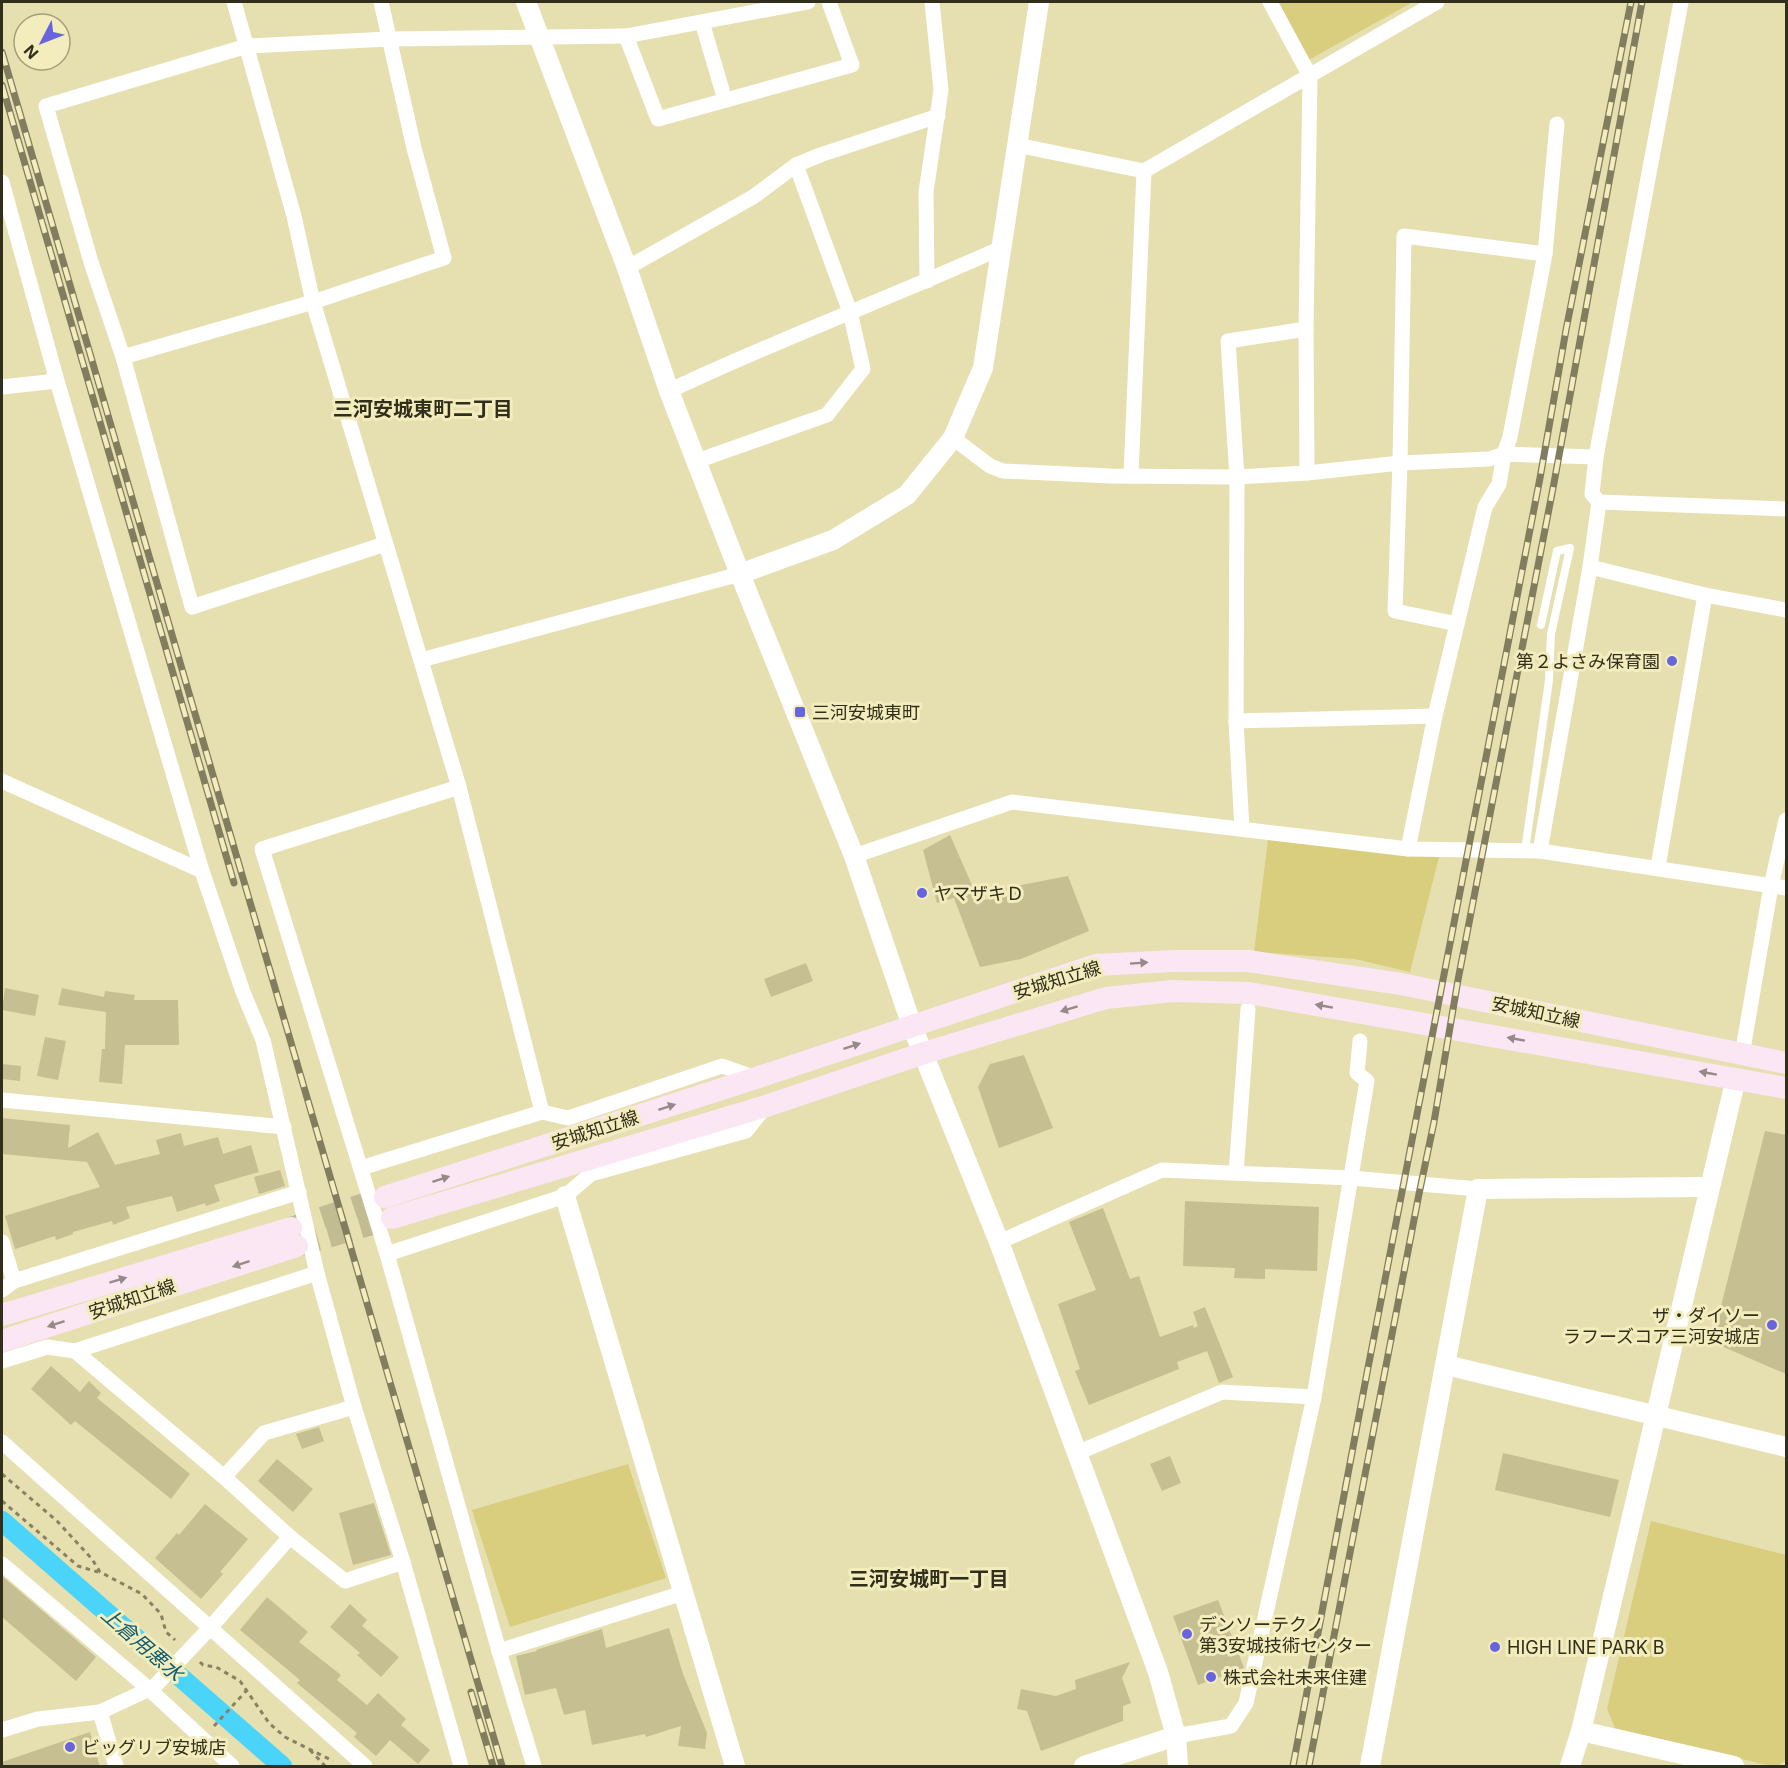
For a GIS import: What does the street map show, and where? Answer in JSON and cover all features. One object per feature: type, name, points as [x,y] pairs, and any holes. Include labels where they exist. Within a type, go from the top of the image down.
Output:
[{"type":"main road","name":"安城知立線","points":[[1786,1063],[1401,984],[1248,961],[1174,961],[1096,965],[756,1078],[389,1207],[766,1106],[924,1053],[1106,998],[1173,992],[1250,993],[1786,1088]]},
{"type":"main road","name":"安城知立線","points":[[2,1315],[294,1237],[2,1341]]},
{"type":"street","points":[[234,2],[294,216],[313,302],[459,787],[542,1112]]},
{"type":"street","points":[[123,357],[313,302],[444,258],[414,148],[381,2]]},
{"type":"street","points":[[526,2],[627,268],[669,391],[854,856],[912,1026],[999,1242],[1158,1672],[1176,1736],[1178,1767]]},
{"type":"street","points":[[385,544],[192,607],[123,357],[91,262],[46,106],[247,46],[389,39],[626,36],[808,2]]},
{"type":"street","points":[[626,36],[658,119],[852,64],[829,2]]},
{"type":"street","points":[[927,281],[926,192],[939,116],[941,90],[932,2]]},
{"type":"street","points":[[420,660],[740,573],[833,540],[907,495],[953,438],[983,368],[1039,2]]},
{"type":"street","points":[[1270,2],[1310,76],[1306,329],[1307,473]]},
{"type":"street","points":[[1681,2],[1596,457],[1592,494],[1599,502],[1786,509]]},
{"type":"street","points":[[1017,146],[1144,171],[1310,76],[1430,3]]},
{"type":"street","points":[[702,22],[725,100]]},
{"type":"street","points":[[627,268],[753,197],[796,165],[939,116]]},
{"type":"street","points":[[1408,849],[1456,624],[1485,507],[1499,484],[1504,454],[1510,437],[1545,254],[1557,124]]},
{"type":"street","points":[[697,461],[827,415],[863,369],[850,312],[796,165]]},
{"type":"street","points":[[1131,475],[1144,171]]},
{"type":"street","points":[[2,182],[57,381],[202,871],[243,992],[263,1040],[317,1273],[354,1407],[403,1562],[461,1767]]},
{"type":"street","points":[[1456,624],[1395,611],[1404,236],[1545,254]]},
{"type":"street","points":[[669,391],[737,359],[1001,248]]},
{"type":"street","points":[[1242,830],[1236,721],[1237,477],[1228,341],[1306,329]]},
{"type":"street","points":[[2,387],[57,381]]},
{"type":"street","points":[[953,438],[990,466],[1003,471],[1131,475],[1237,477],[1307,473],[1400,463],[1489,459],[1504,454],[1596,457]]},
{"type":"street","points":[[1532,851],[1590,567],[1599,502]]},
{"type":"street","points":[[1590,567],[1705,595],[1786,609]]},
{"type":"street","points":[[1658,867],[1705,595]]},
{"type":"street","points":[[1236,721],[1435,716]]},
{"type":"street","points":[[2,781],[202,871]]},
{"type":"street","points":[[459,787],[262,849],[387,1254],[534,1767]]},
{"type":"street","points":[[854,856],[1012,802],[1408,849],[1532,851],[1658,867],[1779,887]]},
{"type":"street","points":[[1742,1055],[1779,887],[1786,820]]},
{"type":"street","points":[[1236,1173],[1248,1010]]},
{"type":"street","points":[[1084,1767],[1176,1736],[1230,1726],[1246,1703],[1314,1397],[1352,1178],[1367,1081],[1357,1073],[1360,1041]]},
{"type":"street","points":[[361,1168],[542,1112],[568,1118],[722,1066],[756,1078]]},
{"type":"street","points":[[1570,1767],[1581,1731],[1736,1078]]},
{"type":"street","points":[[2,1100],[284,1127]]},
{"type":"street","points":[[387,1254],[565,1196],[591,1174],[746,1131],[766,1106]]},
{"type":"street","points":[[999,1242],[1162,1170],[1352,1178],[1478,1189],[1709,1187]]},
{"type":"street","points":[[1370,1767],[1478,1189]]},
{"type":"street","points":[[2,1242],[8,1285],[299,1192]]},
{"type":"street","points":[[565,1196],[735,1767]]},
{"type":"street","points":[[2,1362],[47,1347],[75,1351],[317,1273]]},
{"type":"street","points":[[75,1351],[224,1477],[290,1537],[345,1581],[403,1562]]},
{"type":"street","points":[[1446,1365],[1786,1447]]},
{"type":"street","points":[[1077,1453],[1222,1392],[1314,1397]]},
{"type":"street","points":[[224,1477],[264,1433],[354,1407]]},
{"type":"street","points":[[2,1442],[365,1767]]},
{"type":"street","points":[[2,1730],[38,1719],[100,1712],[152,1688],[209,1629],[290,1537]]},
{"type":"street","points":[[2,1564],[152,1688],[232,1767]]},
{"type":"street","points":[[499,1651],[683,1593]]},
{"type":"street","points":[[100,1712],[117,1767]]},
{"type":"street","points":[[1581,1731],[1734,1767]]},
{"type":"lane","points":[[1532,851],[1549,680],[1551,634],[1570,548],[1557,551],[1541,625]]},
{"type":"path","points":[[2,1474],[57,1521],[92,1559],[100,1572]]},
{"type":"path","points":[[2,1500],[78,1566],[100,1572],[142,1594],[161,1614],[166,1632],[183,1657],[203,1665],[216,1667],[240,1681],[269,1723],[285,1737],[340,1765]]},
{"type":"path","points":[[207,1733],[247,1690]]},
{"type":"path","points":[[307,1747],[325,1767]]},
{"type":"shaded area","points":[[1277,2],[1413,2],[1303,63]]},
{"type":"shaded area","points":[[1268,840],[1439,857],[1410,972],[1355,959],[1254,952]]},
{"type":"shaded area","points":[[628,1464],[666,1578],[510,1627],[472,1510]]},
{"type":"shaded area","points":[[1651,1521],[1786,1555],[1786,1760],[1778,1766],[1615,1728],[1607,1709]]},
{"type":"building","points":[[950,835],[979,901],[1009,895],[1006,888],[1068,876],[1089,931],[1021,959],[980,967],[954,898],[937,903],[923,850]]},
{"type":"building","points":[[806,963],[813,981],[771,997],[764,979]]},
{"type":"building","points":[[5,988],[39,995],[35,1016],[2,1010]]},
{"type":"building","points":[[62,988],[104,997],[105,991],[135,995],[134,1000],[178,1000],[179,1045],[125,1045],[122,1084],[99,1082],[102,1049],[105,1049],[106,1012],[58,1005]]},
{"type":"building","points":[[45,1037],[66,1041],[58,1080],[37,1076]]},
{"type":"building","points":[[1024,1055],[1053,1128],[999,1148],[978,1087],[990,1064]]},
{"type":"building","points":[[2,1064],[21,1066],[20,1081],[2,1079]]},
{"type":"building","points":[[2,1118],[70,1125],[68,1148],[98,1132],[115,1165],[160,1154],[156,1140],[181,1133],[184,1146],[218,1137],[223,1154],[251,1145],[259,1172],[214,1185],[220,1201],[206,1206],[205,1203],[177,1212],[172,1196],[126,1207],[130,1218],[113,1225],[112,1221],[73,1232],[73,1234],[56,1240],[55,1236],[15,1249],[5,1216],[100,1187],[87,1162],[2,1154]]},
{"type":"building","points":[[1765,1131],[1786,1135],[1786,1374],[1712,1342]]},
{"type":"building","points":[[280,1170],[285,1186],[259,1194],[254,1177]]},
{"type":"building","points":[[1185,1201],[1319,1207],[1317,1271],[1265,1269],[1265,1279],[1234,1278],[1235,1268],[1183,1266]]},
{"type":"building","points":[[1103,1208],[1130,1279],[1139,1276],[1160,1337],[1193,1325],[1194,1328],[1198,1326],[1193,1312],[1205,1307],[1233,1377],[1219,1383],[1207,1351],[1177,1362],[1179,1369],[1089,1405],[1075,1371],[1080,1369],[1058,1304],[1096,1290],[1069,1222]]},
{"type":"building","points":[[51,1366],[80,1392],[89,1381],[101,1393],[97,1398],[190,1474],[171,1499],[75,1421],[71,1425],[31,1389]]},
{"type":"building","points":[[319,1427],[324,1441],[302,1449],[296,1434]]},
{"type":"building","points":[[1503,1453],[1619,1480],[1610,1517],[1495,1490]]},
{"type":"building","points":[[1170,1456],[1181,1483],[1162,1491],[1150,1464]]},
{"type":"building","points":[[277,1459],[313,1489],[293,1512],[258,1481]]},
{"type":"building","points":[[374,1503],[391,1555],[353,1565],[339,1513]]},
{"type":"building","points":[[205,1504],[248,1539],[220,1572],[223,1574],[201,1599],[155,1558],[177,1533],[179,1535]]},
{"type":"building","points":[[2,1576],[96,1657],[76,1681],[2,1617]]},
{"type":"building","points":[[267,1597],[308,1632],[299,1642],[341,1675],[337,1680],[367,1705],[378,1693],[406,1719],[401,1725],[430,1750],[418,1764],[390,1740],[376,1756],[354,1737],[357,1733],[297,1683],[300,1680],[240,1630]]},
{"type":"building","points":[[1218,1600],[1244,1668],[1198,1685],[1173,1616]]},
{"type":"building","points":[[350,1604],[367,1620],[362,1626],[399,1657],[381,1677],[357,1655],[360,1653],[330,1627]]},
{"type":"building","points":[[669,1628],[683,1674],[707,1733],[705,1749],[678,1746],[681,1726],[646,1737],[645,1734],[592,1745],[585,1710],[564,1715],[556,1688],[525,1695],[516,1656],[602,1629],[606,1648]]},
{"type":"building","points":[[1130,1662],[1122,1678],[1131,1703],[1123,1706],[1123,1721],[1041,1751],[1027,1711],[1017,1709],[1021,1689],[1056,1696],[1076,1689],[1075,1680]]},
{"type":"building","name":"ビッグリブ安城店","points":[[90,1732],[100,1767],[2,1767],[2,1762]]},
{"type":"waterway","name":"上倉用悪水","points":[[2,1521],[282,1766]]},
{"type":"tunnel","points":[[291,1228],[385,1197]]},
{"type":"tunnel","points":[[297,1246],[392,1218]]},
{"type":"railway","points":[[1293,1766],[1540,478],[1566,330],[1631,2]]},
{"type":"railway","points":[[1309,1766],[1434,1122],[1458,980],[1554,483],[1642,2]]},
{"type":"railway","points":[[2,52],[502,1766]]},
{"type":"railway","points":[[2,85],[234,883]]},
{"type":"railway","points":[[471,1692],[493,1766]]},
{"type":"place","name":"第２よさみ保育園","points":[[1672,661]]},
{"type":"place","name":"三河安城東町","points":[[800,712]]},
{"type":"place","name":"ヤマザキＤ","points":[[922,893]]},
{"type":"place","name":"ザ・ダイソー ラフーズコア三河安城店","points":[[1772,1325]]},
{"type":"place","name":"デンソーテクノ 第3安城技術センター","points":[[1187,1634]]},
{"type":"place","name":"HIGH LINE PARK B","points":[[1495,1647]]},
{"type":"place","name":"株式会社未来住建","points":[[1211,1677]]},
{"type":"place","name":"ビッグリブ安城店","points":[[70,1747]]},
{"type":"district","name":"三河安城東町二丁目","points":[[423,409]]},
{"type":"district","name":"三河安城町一丁目","points":[[929,1579]]}]
